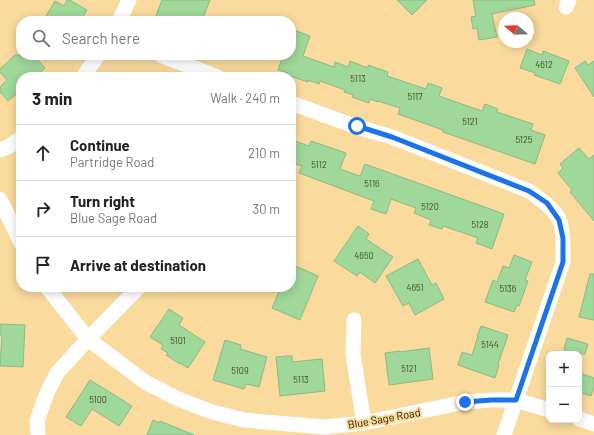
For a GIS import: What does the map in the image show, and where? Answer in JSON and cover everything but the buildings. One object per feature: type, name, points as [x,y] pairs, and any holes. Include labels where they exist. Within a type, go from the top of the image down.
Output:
[{"type":"street","points":[[122,16],[130,0]]},
{"type":"street","points":[[86,72],[95,60]]},
{"type":"street","points":[[173,60],[205,72]]},
{"type":"street","points":[[296,105],[392,137],[529,191],[547,203],[559,220],[563,238],[563,262],[504,435]]},
{"type":"street","points":[[0,150],[16,141]]},
{"type":"street","points":[[0,199],[16,233]]},
{"type":"street","name":"Blue Sage Road","points":[[51,292],[88,339],[145,382],[178,400],[212,412],[244,420],[325,427],[364,423],[465,402],[491,400],[516,400],[546,409]]},
{"type":"street","points":[[38,435],[37,421],[46,395],[57,373],[134,292]]},
{"type":"street","points":[[354,320],[353,355],[364,423]]},
{"type":"street","points":[[582,420],[594,424]]},
{"type":"route","points":[[357,126],[392,137],[529,191],[547,203],[559,220],[563,238],[563,262],[516,400],[465,402]]}]
